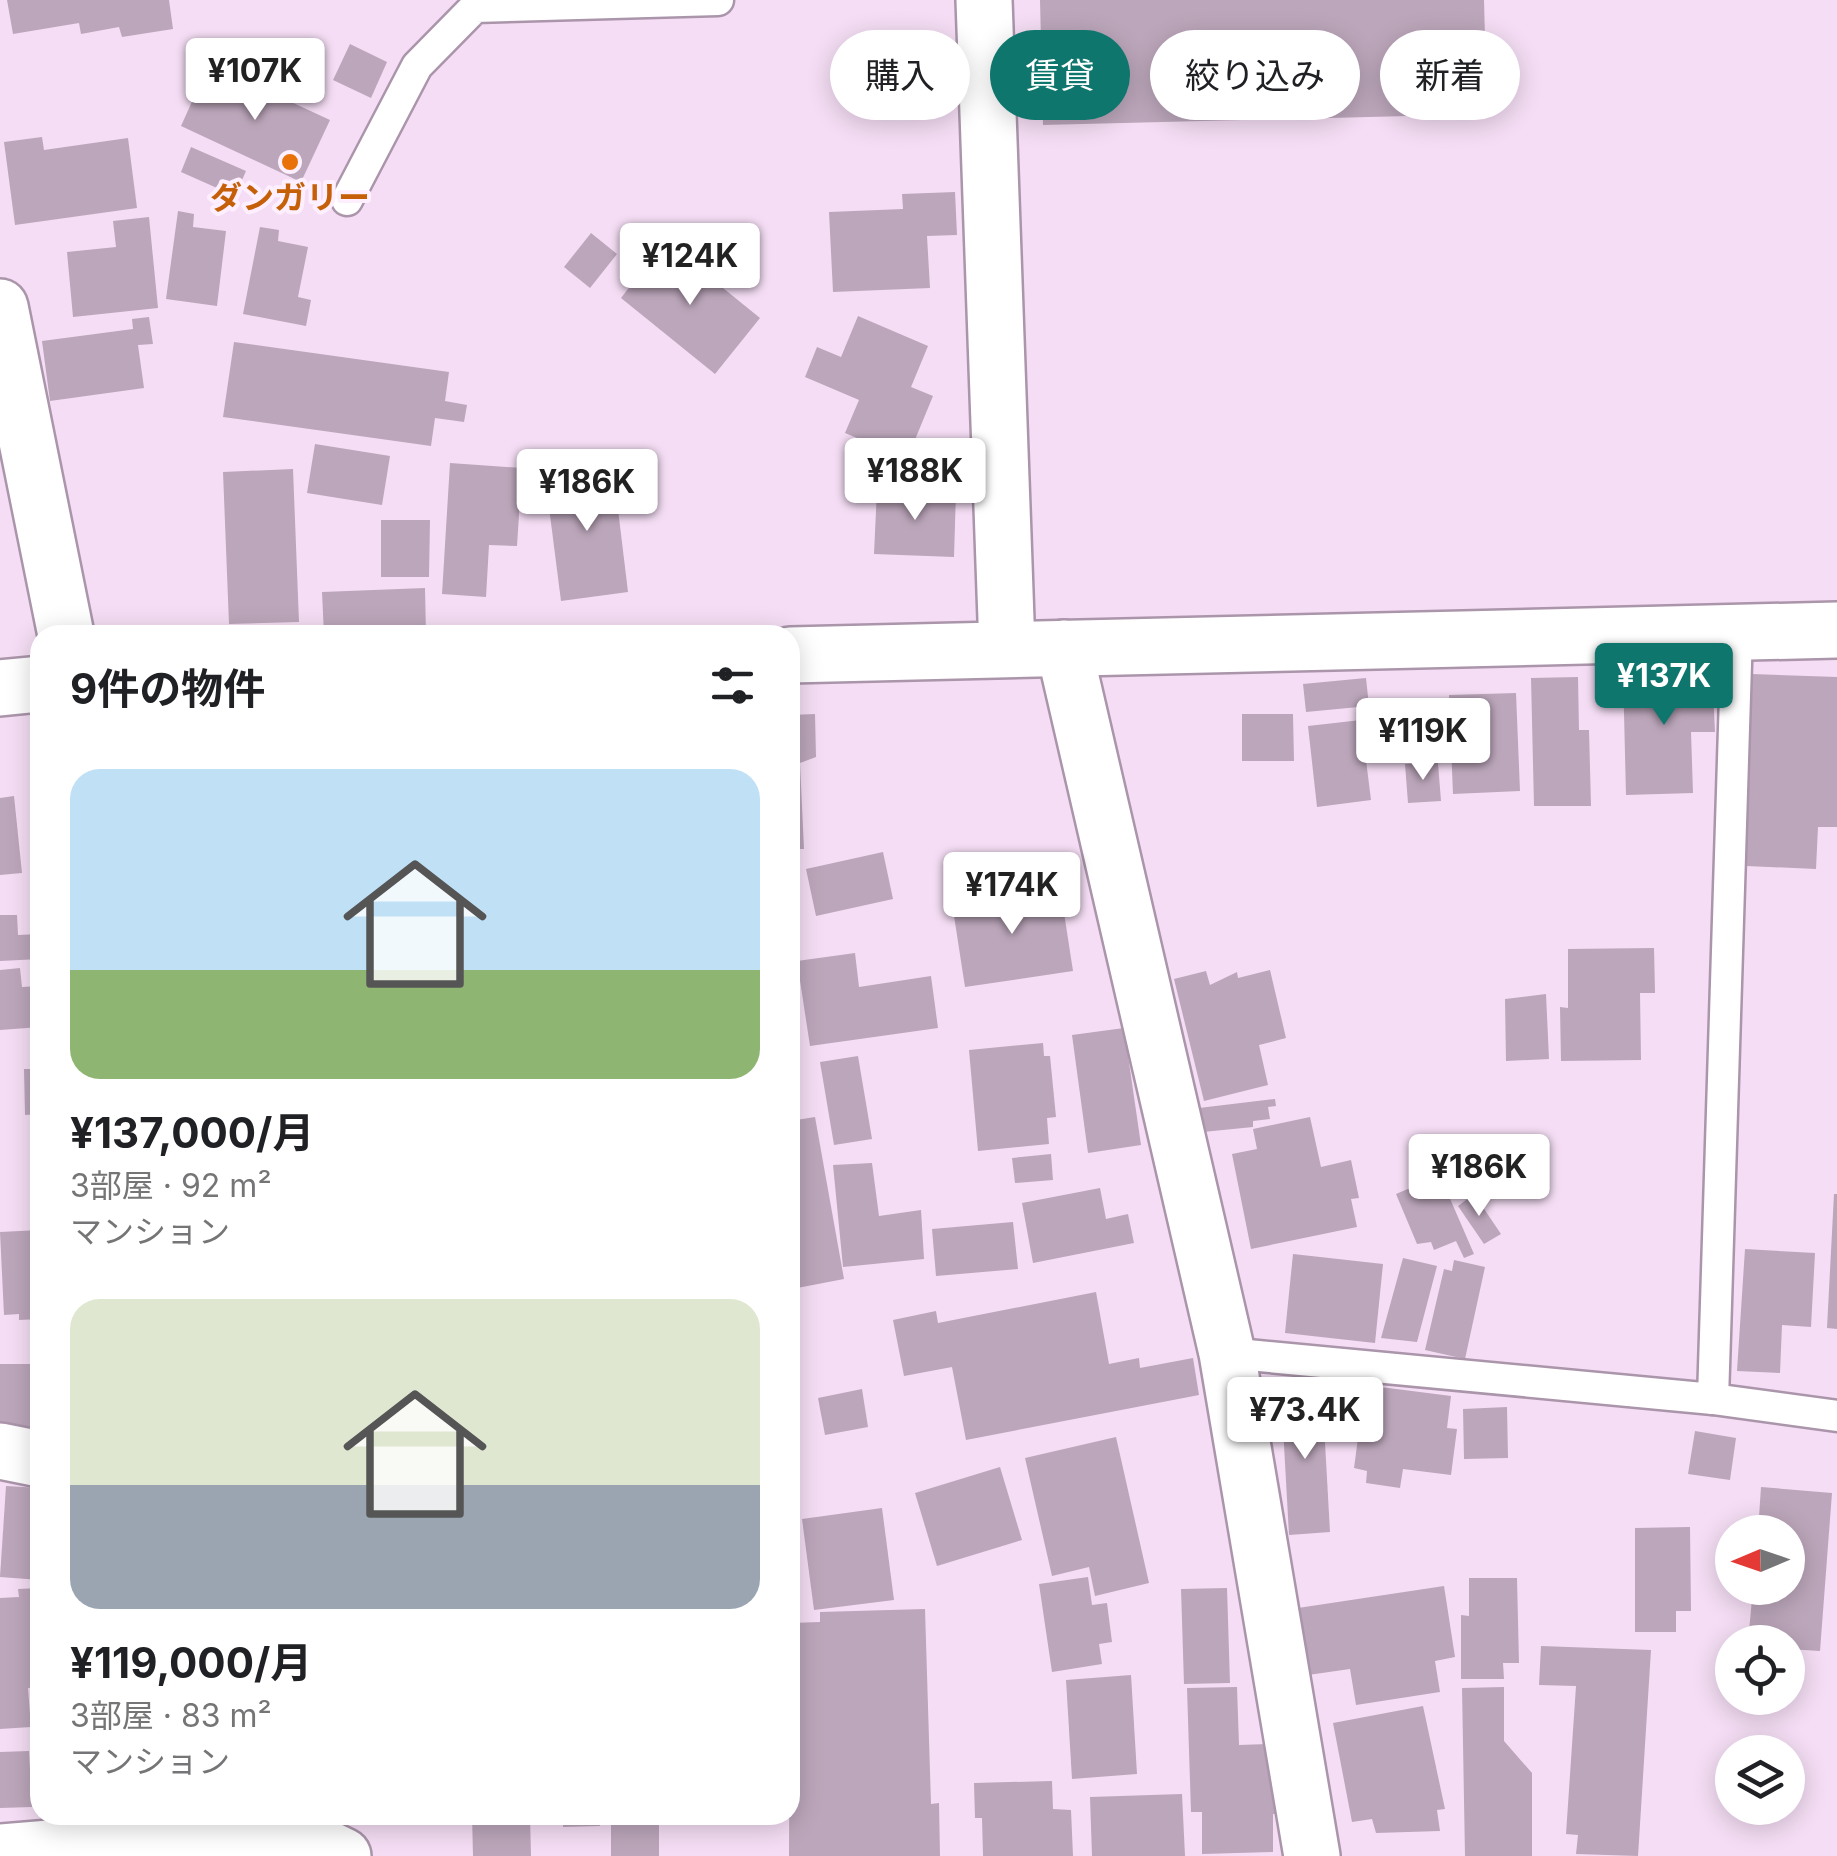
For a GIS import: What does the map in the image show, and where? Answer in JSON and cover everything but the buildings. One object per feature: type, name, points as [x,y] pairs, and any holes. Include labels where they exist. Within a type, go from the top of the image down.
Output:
[{"type":"street","points":[[984,0],[1007,648]]},
{"type":"street","points":[[0,307],[64,625]]},
{"type":"street","points":[[800,656],[1837,630]]},
{"type":"street","points":[[1064,648],[1227,1353],[1312,1856]]},
{"type":"street","points":[[0,688],[30,685]]},
{"type":"street","points":[[0,1451],[30,1457]]},
{"type":"street","points":[[0,1852],[253,1831],[315,1841]]},
{"type":"lane","points":[[347,200],[416,66],[475,6],[718,0]]},
{"type":"lane","points":[[1713,1399],[1736,632]]},
{"type":"lane","points":[[1227,1353],[1713,1399],[1837,1416]]},
{"type":"place","name":"ダンガリー","points":[[290,162]]}]
